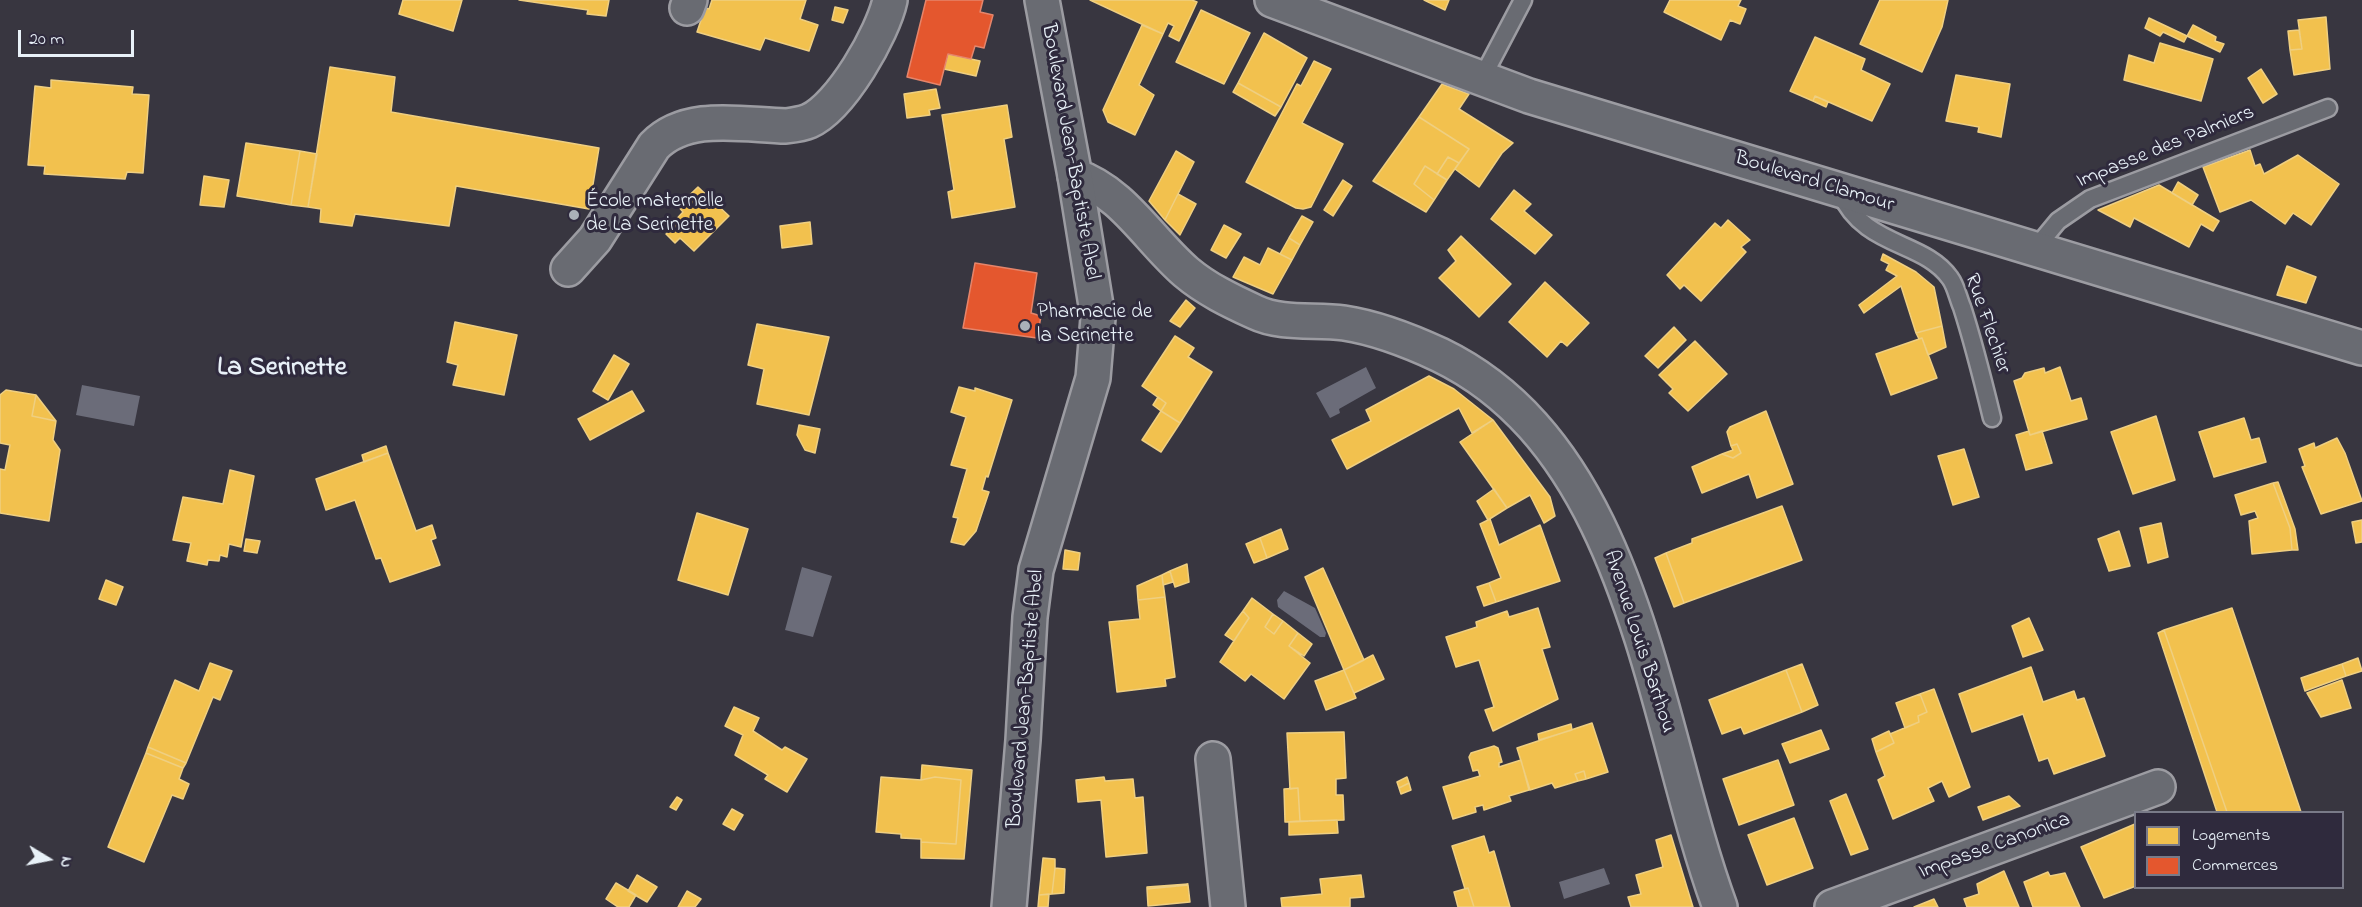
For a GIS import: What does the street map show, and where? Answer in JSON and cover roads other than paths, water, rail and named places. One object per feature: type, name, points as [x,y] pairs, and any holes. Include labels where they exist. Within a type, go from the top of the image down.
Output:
[{"type":"street","points":[[568,269],[595,239],[654,146],[668,134],[689,125],[786,126],[799,124],[817,116],[862,63],[881,28],[890,0]]},
{"type":"street","name":"Boulevard Jean-Baptiste Abel","points":[[1009,907],[1023,740],[1030,617],[1036,570],[1093,378],[1098,318],[1075,176],[1042,0]]},
{"type":"street","name":"Boulevard Clamour","points":[[1272,0],[1481,80],[2362,348]]},
{"type":"street","name":"Avenue Louis Barthou","points":[[1075,176],[1102,188],[1186,272],[1226,298],[1272,318],[1363,326],[1423,347],[1491,385],[1524,416],[1552,451],[1584,499],[1600,527],[1627,591],[1720,907]]},
{"type":"street","points":[[1213,759],[1228,907]]},
{"type":"street","name":"Impasse Canonica","points":[[1832,907],[2157,787]]},
{"type":"lane","points":[[1481,80],[1523,0]]},
{"type":"lane","name":"Impasse des Palmiers","points":[[2034,250],[2058,221],[2090,199],[2328,108]]},
{"type":"lane","name":"Rue Flechier","points":[[1840,190],[1850,209],[1867,227],[1882,237],[1923,256],[1950,278],[1968,327],[1992,418]]},
{"type":"place","name":"École maternelle de La Serinette","points":[[574,215]]},
{"type":"place","name":"Pharmacie de la Serinette","points":[[1025,326]]},
{"type":"district","name":"La Serinette","points":[[282,370]]}]
